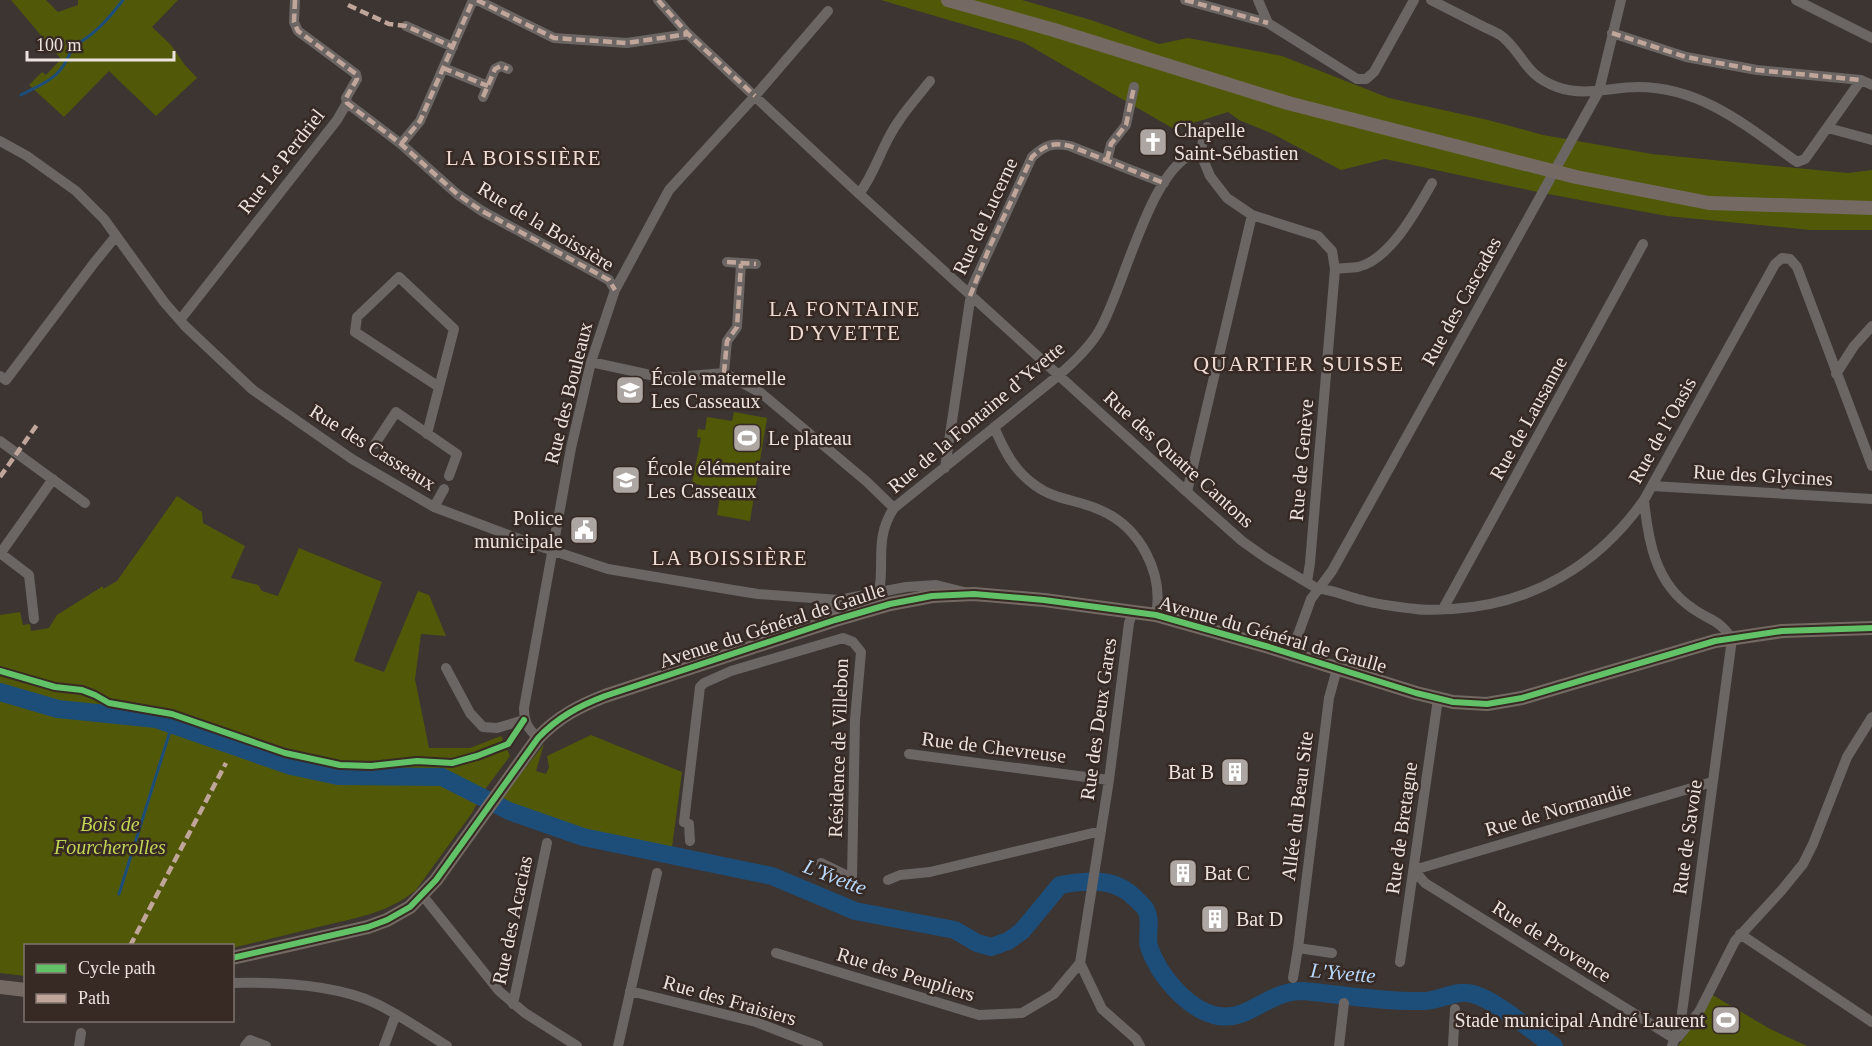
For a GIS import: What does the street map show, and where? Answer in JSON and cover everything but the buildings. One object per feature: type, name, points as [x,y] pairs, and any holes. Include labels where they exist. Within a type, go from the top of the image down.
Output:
[{"type":"main road","points":[[948,0],[1054,30],[1288,103],[1576,177],[1709,203],[1872,208]]},
{"type":"main road","name":"Avenue du Général de Gaulle","points":[[234,958],[368,927],[397,915],[423,896],[436,880],[538,738],[551,724],[585,704],[835,620],[909,600],[932,596],[974,594],[1155,615],[1438,699],[1470,704],[1512,700],[1700,645],[1782,631],[1872,628]]},
{"type":"main road","points":[[0,987],[24,990]]},
{"type":"street","name":"Rue Le Perdriel","points":[[180,320],[336,120],[347,103],[346,98],[357,78],[356,74],[298,31],[294,22],[295,0]]},
{"type":"street","points":[[401,144],[420,121],[475,0],[540,33],[566,40],[627,43],[688,34]]},
{"type":"street","name":"Rue des Quatre Cantons","points":[[658,0],[688,34],[859,194],[1187,492],[1242,541],[1318,589],[1328,589],[1362,600],[1418,610],[1467,608],[1508,600],[1563,577],[1619,530],[1644,500]]},
{"type":"street","points":[[1185,0],[1268,23],[1357,79],[1366,79],[1374,72],[1414,0]]},
{"type":"street","points":[[1258,0],[1268,23]]},
{"type":"street","points":[[1431,0],[1504,37],[1527,68],[1540,79],[1557,87],[1579,93],[1610,88],[1659,88],[1689,95],[1731,114],[1797,162],[1805,159],[1861,80]]},
{"type":"street","name":"Rue des Cascades","points":[[1291,654],[1311,599],[1332,571],[1599,91],[1621,0]]},
{"type":"street","points":[[1796,0],[1872,38]]},
{"type":"street","name":"Rue des Bouleaux","points":[[524,720],[524,708],[551,550],[571,448],[591,362],[615,290],[669,190],[755,96],[828,11]]},
{"type":"street","points":[[406,26],[453,47]]},
{"type":"street","points":[[1612,33],[1686,57],[1757,70],[1861,80],[1872,85]]},
{"type":"street","points":[[443,68],[486,92],[495,69],[501,66],[508,69]]},
{"type":"street","points":[[859,194],[875,169],[901,117],[930,81]]},
{"type":"street","points":[[1107,160],[1112,144],[1126,125],[1134,87]]},
{"type":"street","name":"Rue de la Boissière","points":[[347,103],[482,211],[609,280],[615,290]]},
{"type":"street","points":[[1208,127],[1200,152],[1210,176],[1227,198],[1252,214],[1318,237],[1332,251],[1335,269],[1360,266],[1382,254],[1404,231],[1432,183]]},
{"type":"street","points":[[1828,128],[1872,140]]},
{"type":"street","name":"Rue des Casseaux","points":[[0,141],[27,156],[76,191],[104,219],[164,302],[180,320],[253,390],[352,459],[434,507],[551,550],[624,572],[758,594],[827,599],[851,598],[903,587],[936,585],[974,594]]},
{"type":"street","name":"Rue de Lucerne","points":[[945,468],[970,296],[1032,157],[1042,147],[1056,143],[1070,146],[1164,183]]},
{"type":"street","name":"Rue de la Fontaine d’Yvette","points":[[879,592],[881,545],[886,525],[894,508],[1059,375],[1084,351],[1099,332],[1112,305],[1150,205],[1175,167],[1190,154],[1200,152]]},
{"type":"street","points":[[1187,492],[1252,214]]},
{"type":"street","points":[[0,376],[6,380],[94,262],[117,236]]},
{"type":"street","name":"Rue de Lausanne","points":[[1443,609],[1643,244]]},
{"type":"street","name":"Rue de l’Oasis","points":[[1732,639],[1724,626],[1690,607],[1671,588],[1658,566],[1648,540],[1644,500],[1775,264],[1782,258],[1790,260],[1797,267],[1836,374]]},
{"type":"street","points":[[727,262],[756,264]]},
{"type":"street","points":[[724,373],[727,341],[737,327],[741,264]]},
{"type":"street","name":"Rue de Genève","points":[[1307,582],[1335,269]]},
{"type":"street","points":[[427,434],[454,329],[399,277],[357,317],[355,332],[439,387]]},
{"type":"street","points":[[1872,326],[1854,346],[1836,374],[1872,466]]},
{"type":"street","points":[[591,362],[664,378],[724,373],[761,393],[866,481],[894,508]]},
{"type":"street","points":[[375,444],[396,412],[457,454],[449,476]]},
{"type":"street","points":[[994,427],[1007,456],[1020,473],[1035,486],[1060,498],[1100,510],[1133,533],[1141,544],[1154,573],[1158,588],[1155,615]]},
{"type":"street","points":[[0,441],[85,503]]},
{"type":"street","points":[[34,619],[29,574],[0,554],[52,479]]},
{"type":"street","name":"Rue des Glycines","points":[[1652,486],[1872,499]]},
{"type":"street","points":[[434,507],[444,489]]},
{"type":"street","points":[[851,598],[855,614]]},
{"type":"street","points":[[827,599],[835,620]]},
{"type":"street","name":"Rue des Deux Gares","points":[[1080,963],[1109,780],[1132,611]]},
{"type":"street","name":"Résidence de Villebon","points":[[690,842],[689,824],[684,822],[700,687],[704,682],[732,671],[843,638],[853,642],[861,652],[855,720],[852,878],[821,863]]},
{"type":"street","name":"Rue de Savoie","points":[[1674,1043],[1681,1020],[1732,639]]},
{"type":"street","points":[[726,656],[732,671]]},
{"type":"street","points":[[446,668],[470,713],[483,727],[497,728],[524,720],[538,738]]},
{"type":"street","name":"Allée du Beau Site","points":[[1293,978],[1329,698],[1337,669]]},
{"type":"street","name":"Rue de Bretagne","points":[[1400,962],[1438,699]]},
{"type":"street","points":[[1674,1043],[1699,1012],[1740,933],[1781,891],[1803,864],[1847,757],[1872,717]]},
{"type":"street","name":"Rue de Chevreuse","points":[[909,754],[1109,780]]},
{"type":"street","name":"Rue de Normandie","points":[[1413,870],[1712,782]]},
{"type":"street","points":[[888,880],[900,875],[930,872],[1101,831]]},
{"type":"street","name":"Rue des Acacias","points":[[513,1004],[547,843]]},
{"type":"street","name":"Rue de Provence","points":[[1413,870],[1425,883],[1674,1043]]},
{"type":"street","points":[[618,1046],[657,873]]},
{"type":"street","points":[[423,896],[499,991],[513,1004],[577,1046]]},
{"type":"street","points":[[1740,933],[1872,1022]]},
{"type":"street","points":[[1298,948],[1332,953]]},
{"type":"street","name":"Rue des Peupliers","points":[[776,953],[979,1015],[1022,1013],[1054,994],[1080,963]]},
{"type":"street","points":[[1080,963],[1102,1009],[1136,1039],[1140,1046]]},
{"type":"street","points":[[234,983],[277,983],[365,999],[396,1014],[447,1046]]},
{"type":"street","name":"Rue des Fraisiers","points":[[630,991],[756,1022],[818,1046]]},
{"type":"street","points":[[1339,1046],[1344,1003]]},
{"type":"street","points":[[1453,1046],[1455,1009]]},
{"type":"street","points":[[384,1046],[396,1014]]},
{"type":"street","points":[[79,1046],[81,1033]]},
{"type":"street","points":[[245,1046],[250,1040],[266,1046]]},
{"type":"green space","points":[[11,0],[46,0],[58,12],[78,5],[78,0],[178,0],[152,27],[171,45],[197,78],[156,116],[109,71],[64,117],[29,85],[42,72],[46,75],[61,59]]},
{"type":"green space","points":[[881,0],[1022,0],[1091,20],[1159,44],[1188,38],[1282,56],[1389,98],[1543,135],[1652,154],[1848,173],[1872,170],[1872,230],[1810,230],[1667,216],[1542,193],[1385,159],[1341,170],[1273,134],[1239,120],[1228,112],[1174,129],[1023,42]]},
{"type":"green space","points":[[734,412],[767,418],[750,521],[717,515],[721,490],[692,483],[701,438],[697,437],[698,429],[705,430],[707,417],[732,421]]},
{"type":"green space","name":"Bois de Fourcherolles","points":[[177,496],[202,512],[203,523],[245,546],[231,578],[258,585],[262,591],[278,596],[299,548],[382,582],[354,661],[384,672],[418,591],[429,595],[446,636],[421,634],[415,679],[429,748],[470,748],[501,736],[510,756],[416,890],[382,910],[234,948],[234,944],[24,944],[24,976],[0,973],[0,615],[20,612],[23,625],[30,624],[31,631],[49,628],[57,615],[103,586],[103,589],[117,581]]},
{"type":"green space","points":[[591,735],[682,772],[672,847],[562,825],[499,802],[544,744],[536,771],[546,774],[549,767],[547,756]]},
{"type":"green space","name":"Stade municipal André Laurent","points":[[1711,994],[1770,1029],[1807,1046],[1678,1046],[1695,1023]]},
{"type":"waterway","points":[[21,95],[40,86],[59,72],[73,46],[94,32],[123,0]]},
{"type":"waterway","name":"L'Yvette","points":[[0,692],[58,709],[156,719],[291,766],[338,776],[442,777],[509,811],[583,837],[772,876],[855,911],[955,930],[977,943],[991,947],[1008,941],[1022,931],[1060,885],[1092,881],[1111,884],[1129,893],[1145,908],[1149,919],[1149,947],[1160,969],[1176,990],[1207,1013],[1227,1017],[1235,1016],[1270,999],[1297,991],[1409,1001],[1430,1000],[1467,993],[1493,1003],[1554,1046]]},
{"type":"waterway","points":[[119,894],[172,725]]},
{"type":"marked path","points":[[295,0],[294,22],[298,31],[356,74],[357,79],[346,98],[347,103],[401,144],[457,194],[482,211],[609,280],[615,290]]},
{"type":"marked path","points":[[401,144],[420,121],[473,0]]},
{"type":"marked path","points":[[477,0],[554,38],[627,43],[688,34]]},
{"type":"marked path","points":[[658,0],[688,34],[755,96]]},
{"type":"marked path","points":[[1185,0],[1268,23]]},
{"type":"marked path","points":[[348,5],[389,24],[406,26],[453,47]]},
{"type":"marked path","points":[[1612,33],[1686,57],[1757,70],[1861,80]]},
{"type":"marked path","points":[[483,97],[495,69],[501,66],[508,69]]},
{"type":"marked path","points":[[443,68],[488,86]]},
{"type":"marked path","points":[[1107,160],[1111,144],[1126,125],[1134,87]]},
{"type":"marked path","points":[[970,296],[990,246],[1032,157],[1045,147],[1059,144],[1070,146],[1164,183]]},
{"type":"marked path","points":[[727,262],[756,264]]},
{"type":"marked path","points":[[724,373],[727,341],[737,327],[741,264]]},
{"type":"marked path","points":[[0,477],[39,422]]},
{"type":"marked path","points":[[131,944],[226,763]]},
{"type":"cycle path","points":[[234,958],[368,927],[387,920],[410,907],[436,880],[538,738],[553,724],[578,708],[605,696],[890,604],[932,596],[974,594],[1044,600],[1156,615],[1269,647],[1416,693],[1453,702],[1487,704],[1522,698],[1715,641],[1782,631],[1872,628]]},
{"type":"cycle path","points":[[0,671],[55,687],[82,690],[109,703],[172,714],[285,753],[340,765],[371,766],[417,761],[452,763],[508,744],[524,720]]},
{"type":"place","name":"Chapelle Saint-Sébastien","points":[[1153,142]]},
{"type":"place","name":"École maternelle Les Casseaux","points":[[630,390]]},
{"type":"place","name":"Le plateau","points":[[747,438]]},
{"type":"place","name":"École élémentaire Les Casseaux","points":[[626,480]]},
{"type":"place","name":"Police municipale","points":[[584,530]]},
{"type":"place","name":"Bat B","points":[[1235,772]]},
{"type":"place","name":"Bat C","points":[[1183,873]]},
{"type":"place","name":"Bat D","points":[[1215,919]]},
{"type":"place","name":"Stade municipal André Laurent","points":[[1726,1020]]},
{"type":"district","name":"LA BOISSIÈRE","points":[[524,158]]},
{"type":"district","name":"LA FONTAINE D'YVETTE","points":[[845,321]]},
{"type":"district","name":"QUARTIER SUISSE","points":[[1299,363]]},
{"type":"district","name":"LA BOISSIÈRE","points":[[730,558]]}]
